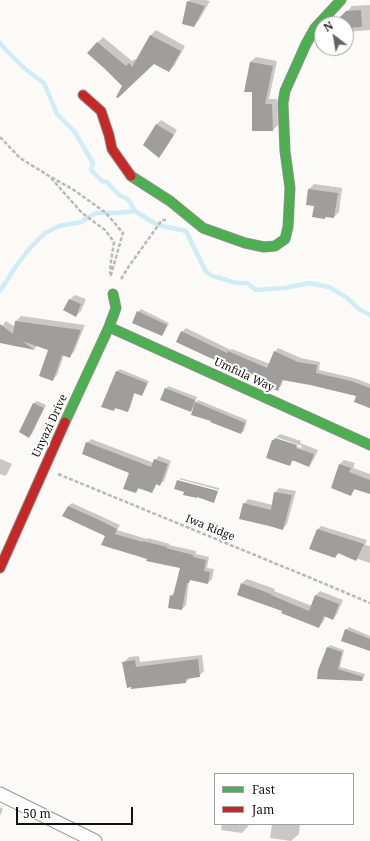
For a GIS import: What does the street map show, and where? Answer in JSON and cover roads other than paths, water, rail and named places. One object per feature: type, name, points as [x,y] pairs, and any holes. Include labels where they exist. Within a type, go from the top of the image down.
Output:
[{"type":"street","points":[[82,95],[101,111],[109,134],[112,149],[132,177],[170,201],[203,228],[245,243],[275,246],[285,239],[288,227],[290,188],[285,151],[285,91],[306,44],[315,28],[341,0]]},
{"type":"street","name":"Unyazi Drive","points":[[0,568],[109,326],[116,308],[113,294]]},
{"type":"street","name":"Umfula Way","points":[[109,326],[370,445]]},
{"type":"street","points":[[0,794],[95,841]]},
{"type":"waterway","points":[[0,43],[25,69],[44,83],[57,114],[74,131],[93,163],[91,170],[102,181],[107,182],[119,195],[128,199],[135,211],[154,223],[186,231],[206,272],[213,276],[236,283],[247,283],[256,290],[285,288],[309,283],[329,287],[346,297],[359,309],[370,315]]},
{"type":"waterway","points":[[0,291],[26,253],[45,233],[59,226],[81,222],[96,213],[135,211]]}]
